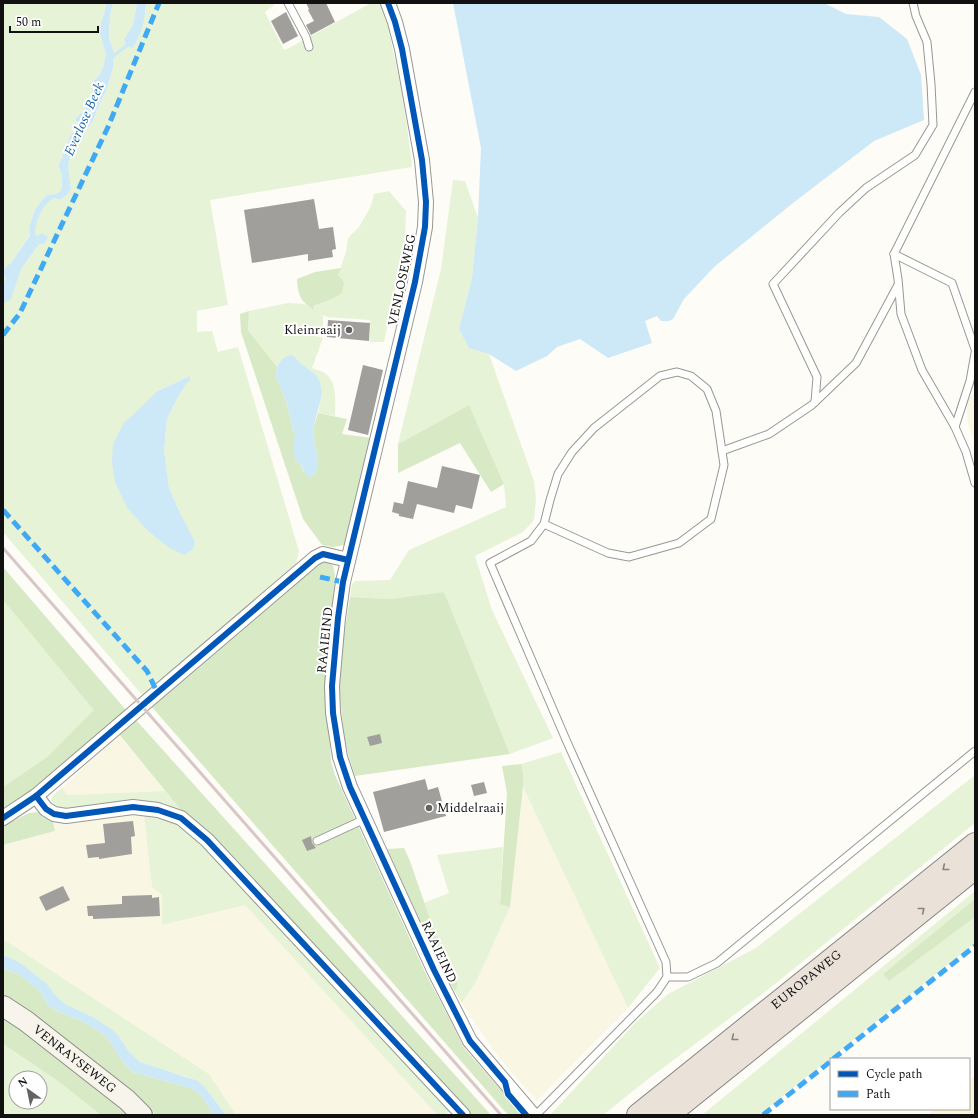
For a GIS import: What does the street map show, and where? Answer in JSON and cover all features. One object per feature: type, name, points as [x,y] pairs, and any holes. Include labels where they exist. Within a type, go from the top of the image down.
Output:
[{"type":"highway","name":"EUROPAWEG","points":[[638,1115],[975,844]]},
{"type":"highway","name":"EUROPAWEG","points":[[668,1115],[975,868]]},
{"type":"highway","points":[[682,1115],[876,960],[892,934]]},
{"type":"main road","name":"VENRAYSEWEG","points":[[3,1006],[26,1021],[127,1100],[142,1115]]},
{"type":"street","name":"VENLOSEWEG","points":[[348,560],[415,282],[424,226],[426,202],[421,152],[402,49],[388,3]]},
{"type":"street","points":[[3,818],[36,796],[315,558],[324,554],[348,560]]},
{"type":"street","name":"RAAIEIND","points":[[348,560],[338,618],[332,686],[333,713],[340,757],[350,788],[434,970],[470,1041],[533,1115]]},
{"type":"street","points":[[36,796],[46,809],[54,814],[66,816],[133,807],[158,810],[181,818],[206,840],[463,1115]]},
{"type":"lane","points":[[288,3],[306,37],[309,47]]},
{"type":"lane","points":[[815,402],[817,377],[773,284],[840,212],[866,188],[915,155],[933,125],[932,84],[927,42],[916,16],[913,3]]},
{"type":"lane","points":[[975,92],[894,254],[901,314],[922,370],[955,427],[966,452],[975,482]]},
{"type":"lane","points":[[894,254],[952,283],[975,349]]},
{"type":"lane","points":[[722,451],[769,434],[815,402],[856,363],[898,285]]},
{"type":"lane","points":[[955,427],[970,381],[975,353]]},
{"type":"lane","points":[[536,1115],[657,992],[666,977],[666,962],[567,742],[490,563],[531,541],[544,524],[558,474],[572,452],[594,428],[660,376],[677,372],[691,376],[707,390],[716,411],[724,464],[711,519],[679,543],[629,557],[608,553],[544,524]]},
{"type":"lane","points":[[666,977],[688,978],[717,963],[975,751]]},
{"type":"lane","points":[[317,841],[365,819]]},
{"type":"shaded area","points":[[975,393],[975,443],[968,423],[966,405]]},
{"type":"shaded area","points":[[119,734],[165,791],[67,795],[62,788]]},
{"type":"shaded area","points":[[523,787],[628,1008],[537,1101],[505,1065],[462,1003],[477,980],[510,907]]},
{"type":"shaded area","points":[[132,813],[144,816],[152,887],[162,895],[162,925],[245,904],[437,1115],[236,1115],[209,1074],[3,939],[3,845],[55,831],[53,822],[109,814]]},
{"type":"green space","points":[[3,3],[106,3],[101,22],[100,34],[106,53],[103,68],[98,77],[94,80],[89,103],[76,118],[76,121],[80,122],[63,147],[63,156],[58,166],[62,178],[61,191],[55,194],[47,195],[35,210],[29,227],[30,234],[11,263],[6,267],[6,278],[3,284]]},
{"type":"green space","points":[[113,3],[137,3],[133,25],[124,39],[145,15],[146,3],[274,3],[273,6],[265,12],[284,50],[371,3],[381,3],[388,27],[399,80],[407,123],[412,167],[210,200],[228,305],[197,311],[197,332],[212,331],[218,352],[238,347],[299,551],[296,564],[143,696],[3,532],[3,304],[11,298],[21,269],[39,244],[37,236],[34,234],[37,219],[42,209],[54,198],[59,200],[67,195],[71,189],[68,164],[74,145],[93,121],[106,91],[113,68],[114,53],[109,37],[110,16]],"holes":[[[190,376],[190,381],[186,384],[167,419],[164,450],[169,488],[181,515],[168,547],[149,532],[128,509],[158,391]]]},
{"type":"green space","points":[[453,180],[465,181],[478,218],[472,278],[459,329],[469,347],[489,354],[534,481],[536,499],[534,520],[523,532],[475,556],[492,610],[553,738],[510,754],[444,592],[389,599],[350,597],[352,584],[355,581],[390,580],[409,550],[506,507],[504,484],[469,405],[398,444],[441,269]]},
{"type":"green space","points":[[389,191],[406,211],[405,243],[384,342],[370,342],[370,320],[327,317],[323,315],[323,327],[313,329],[311,335],[323,338],[312,368],[325,373],[330,378],[335,394],[335,416],[318,413],[322,395],[315,374],[299,362],[294,356],[282,359],[277,367],[248,330],[249,311],[288,303],[304,304],[313,309],[313,306],[332,299],[346,252],[348,238],[359,227],[371,206],[374,194]]},
{"type":"green space","points":[[341,268],[338,275],[344,282],[342,293],[332,299],[313,306],[314,310],[306,304],[299,293],[297,279],[315,272]]},
{"type":"green space","points":[[249,311],[248,330],[277,367],[276,376],[287,403],[293,430],[295,432],[295,459],[300,464],[304,472],[318,458],[313,428],[318,413],[347,419],[342,434],[372,438],[345,545],[333,547],[322,545],[303,519],[241,332],[240,314]]},
{"type":"green space","points":[[469,405],[504,484],[491,492],[460,443],[398,473],[398,444]]},
{"type":"green space","points":[[327,562],[333,565],[335,576],[326,687],[331,761],[335,775],[425,972],[465,1049],[523,1115],[508,1115],[151,706],[319,563]]},
{"type":"green space","points":[[3,567],[126,710],[36,788],[3,810],[3,787],[47,757],[94,710],[3,600]]},
{"type":"green space","points":[[444,592],[510,754],[355,776],[344,735],[339,688],[341,653],[350,597],[389,599]]},
{"type":"green space","points":[[3,600],[95,710],[47,757],[3,787]]},
{"type":"green space","points":[[136,720],[491,1115],[468,1115],[184,814],[119,734]]},
{"type":"green space","points":[[561,752],[660,968],[628,1008],[523,787],[523,772],[521,764]]},
{"type":"green space","points":[[521,764],[523,772],[523,787],[510,907],[500,904],[507,793],[502,766]]},
{"type":"green space","points":[[975,775],[975,823],[761,995],[648,1079],[603,1115],[550,1115],[635,1023],[668,994],[756,948]]},
{"type":"green space","points":[[62,788],[67,795],[165,791],[184,814],[178,809],[164,803],[149,802],[65,812],[55,809],[51,801],[53,795]]},
{"type":"green space","points":[[37,812],[45,815],[53,822],[55,831],[3,845],[3,826],[29,813]]},
{"type":"green space","points":[[144,816],[175,822],[185,826],[450,1111],[445,1115],[437,1115],[245,905],[162,925],[162,895],[152,887]]},
{"type":"green space","points":[[503,847],[500,903],[510,907],[477,980],[462,1003],[455,992],[458,984],[424,903],[449,893],[437,855]]},
{"type":"green space","points":[[404,848],[432,925],[458,984],[455,992],[440,964],[387,849]]},
{"type":"green space","points":[[975,891],[975,899],[883,974],[889,981],[975,917],[975,943],[759,1115],[702,1115]]},
{"type":"green space","points":[[975,899],[975,917],[889,981],[883,974]]},
{"type":"green space","points":[[3,939],[209,1074],[236,1115],[226,1115],[207,1090],[188,1077],[140,1062],[129,1052],[118,1035],[110,1028],[91,1016],[65,1004],[54,995],[47,984],[19,962],[3,955]]},
{"type":"green space","points":[[3,968],[20,975],[40,991],[48,1005],[57,1011],[82,1021],[103,1034],[111,1043],[122,1061],[133,1072],[190,1088],[201,1095],[214,1115],[156,1115],[134,1095],[3,997]]},
{"type":"green space","points":[[3,1016],[132,1115],[101,1115],[48,1074],[48,1070],[42,1070],[3,1044]]},
{"type":"green space","points":[[3,1044],[42,1070],[8,1070],[8,1110],[48,1110],[48,1074],[101,1115],[3,1115]]},
{"type":"sand","points":[[975,1076],[975,1115],[928,1115],[934,1110],[970,1110],[970,1080]]},
{"type":"water","points":[[106,3],[113,3],[110,16],[109,37],[114,53],[113,68],[106,91],[93,121],[74,145],[68,164],[71,189],[67,195],[59,200],[54,198],[46,205],[36,224],[35,234],[37,236],[42,233],[48,237],[44,244],[39,244],[21,269],[11,299],[3,304],[3,284],[6,278],[3,273],[30,235],[29,227],[35,210],[47,195],[55,194],[61,191],[62,178],[58,166],[63,156],[63,147],[80,123],[76,121],[76,118],[89,103],[94,80],[98,77],[103,68],[106,53],[100,34],[101,22]]},
{"type":"water","points":[[137,3],[146,3],[146,9],[141,32],[132,48],[126,45],[124,39],[133,25]]},
{"type":"water","points":[[453,3],[824,3],[846,14],[879,17],[907,39],[921,75],[924,120],[874,141],[793,203],[714,267],[684,299],[673,319],[669,321],[661,321],[657,316],[645,321],[652,343],[608,358],[580,339],[557,347],[547,356],[516,371],[489,354],[469,348],[459,329],[472,278],[478,218],[481,148]]},
{"type":"water","points":[[290,355],[294,356],[299,362],[315,374],[320,382],[322,395],[313,428],[318,467],[315,475],[311,477],[307,476],[300,464],[295,459],[293,453],[295,432],[293,430],[287,403],[276,376],[277,367],[282,359]]},
{"type":"water","points":[[190,376],[190,381],[186,384],[167,419],[164,450],[169,488],[195,542],[193,549],[184,555],[168,547],[149,532],[128,509],[115,482],[112,462],[113,444],[124,423],[158,391]]},
{"type":"water","points":[[3,955],[19,962],[47,984],[55,995],[65,1004],[91,1016],[110,1028],[118,1035],[129,1052],[140,1062],[198,1081],[207,1090],[226,1115],[214,1115],[201,1095],[190,1088],[133,1072],[122,1061],[111,1043],[103,1034],[82,1021],[57,1011],[48,1005],[40,991],[20,975],[3,968]]},
{"type":"building","points":[[306,3],[326,3],[335,22],[311,35],[306,25],[314,21]]},
{"type":"building","points":[[286,12],[298,36],[283,44],[271,21]]},
{"type":"building","points":[[314,199],[319,229],[333,227],[336,249],[332,250],[333,257],[308,261],[308,254],[252,263],[244,210]]},
{"type":"building","name":"Kleinraaij","points":[[328,320],[370,323],[369,341],[327,337]]},
{"type":"building","points":[[363,365],[383,370],[368,435],[348,430]]},
{"type":"building","points":[[442,466],[480,475],[472,509],[456,505],[454,513],[417,504],[413,519],[399,516],[399,514],[392,512],[394,502],[403,504],[408,481],[437,488]]},
{"type":"building","points":[[380,734],[382,743],[370,746],[367,737]]},
{"type":"building","name":"Middelraaij","points":[[425,779],[428,790],[438,787],[446,816],[384,832],[373,792]]},
{"type":"building","points":[[484,782],[487,793],[474,796],[471,785]]},
{"type":"building","points":[[133,821],[135,836],[131,837],[132,854],[99,859],[99,857],[88,858],[86,845],[105,843],[103,824]]},
{"type":"building","points":[[311,836],[312,843],[316,848],[307,851],[302,840]]},
{"type":"building","points":[[63,886],[70,900],[46,911],[39,897]]},
{"type":"building","points":[[152,895],[152,898],[159,897],[160,916],[93,919],[93,916],[88,916],[87,906],[122,904],[122,896]]},
{"type":"waterway","name":"Everlose Beek","points":[[111,58],[130,43]]},
{"type":"railway","points":[[3,548],[501,1115]]},
{"type":"marked path","points":[[3,335],[20,313],[108,127],[159,3]]},
{"type":"marked path","points":[[3,510],[147,671],[157,692]]},
{"type":"marked path","points":[[320,577],[343,582]]},
{"type":"marked path","points":[[834,1058],[975,946]]},
{"type":"marked path","points":[[763,1115],[830,1062]]},
{"type":"cycle path","points":[[388,3],[402,49],[422,160],[426,202],[425,227],[415,282],[343,582],[332,686],[333,713],[340,757],[350,787],[434,970],[470,1041],[505,1082],[508,1094],[526,1115]]},
{"type":"cycle path","points":[[3,818],[36,796],[315,558],[323,554],[348,560]]},
{"type":"cycle path","points":[[36,796],[46,809],[54,814],[66,816],[133,807],[158,810],[181,818],[207,840],[463,1115]]},
{"type":"place","name":"Kleinraaij","points":[[349,330]]},
{"type":"place","name":"Middelraaij","points":[[429,808]]}]
